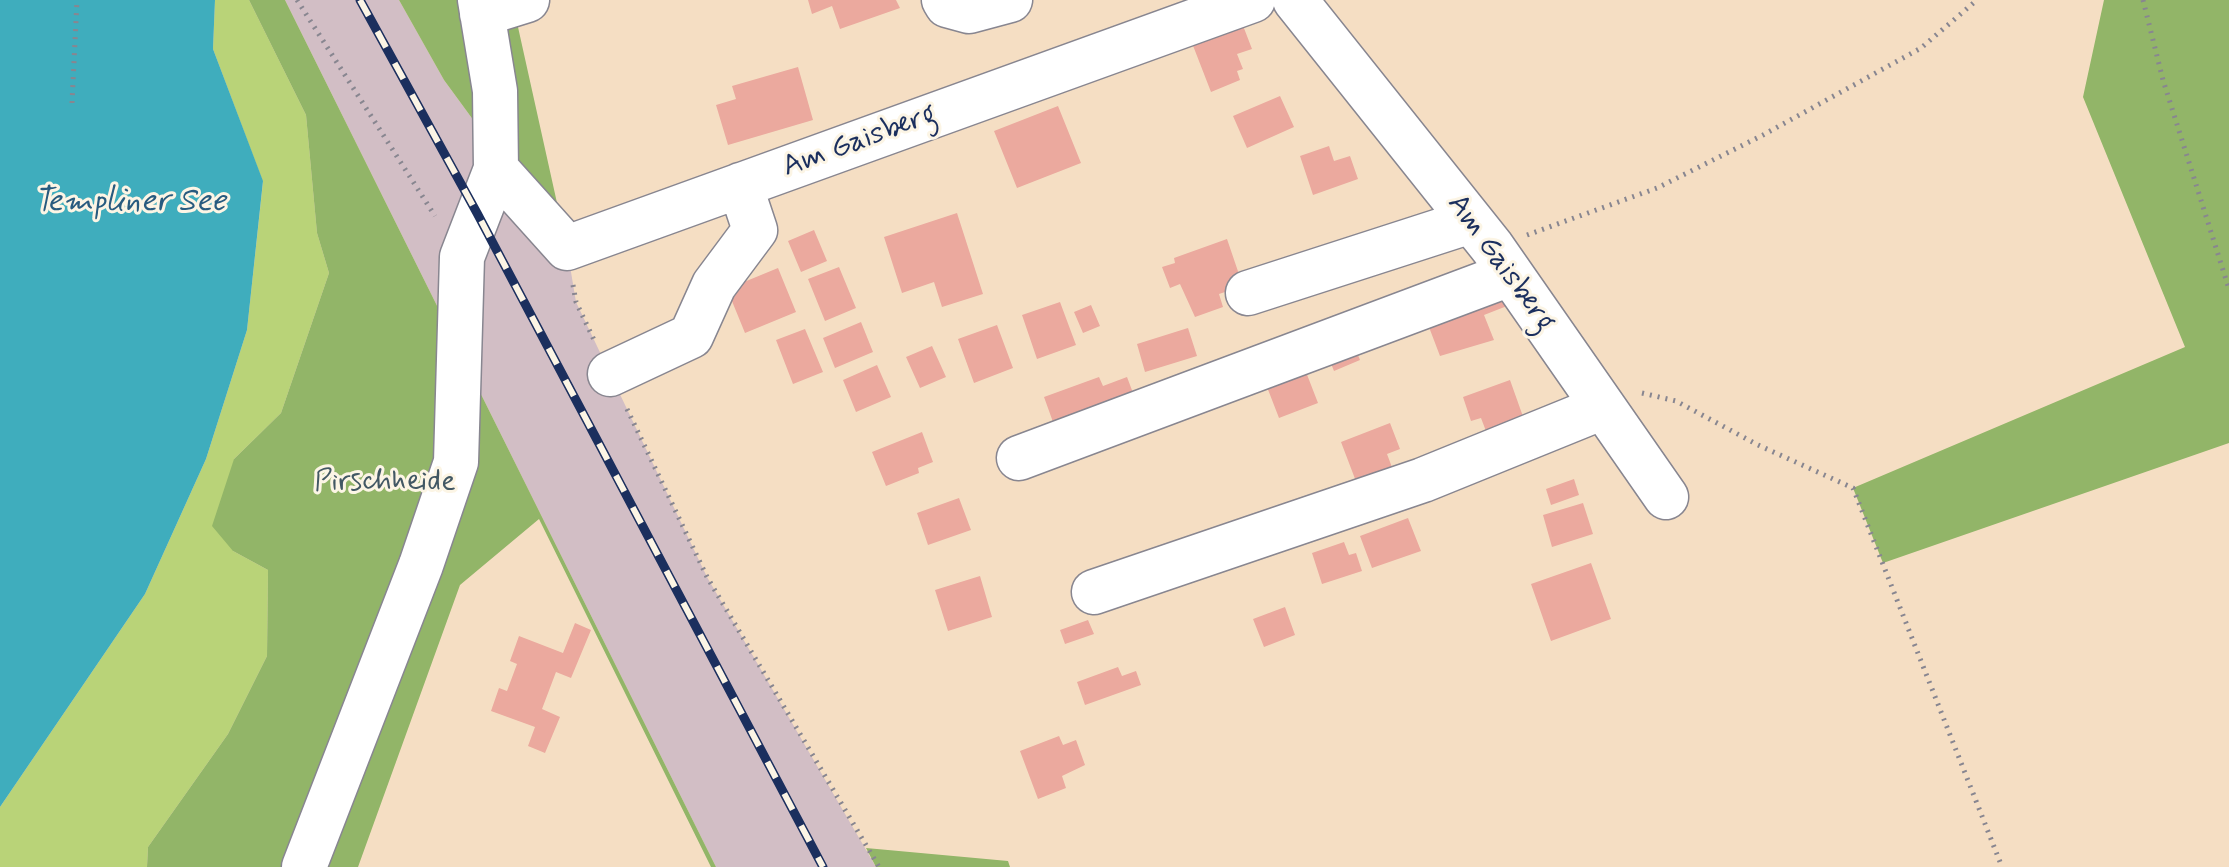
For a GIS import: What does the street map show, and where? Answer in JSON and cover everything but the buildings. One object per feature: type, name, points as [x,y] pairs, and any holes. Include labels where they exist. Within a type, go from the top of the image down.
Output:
[{"type":"street","points":[[304,867],[421,565],[456,462],[462,257],[496,169],[495,91],[481,7],[527,0]]},
{"type":"street","points":[[944,0],[947,5],[969,11],[1010,0]]},
{"type":"street","name":"Am Gaisberg","points":[[567,248],[1253,0]]},
{"type":"street","name":"Am Gaisberg","points":[[1295,0],[1491,247],[1666,497]]},
{"type":"street","points":[[496,169],[567,248]]},
{"type":"street","points":[[610,374],[691,336],[714,285],[755,230],[740,185]]},
{"type":"street","points":[[1248,293],[1491,247]]},
{"type":"street","points":[[1019,458],[1491,247]]},
{"type":"street","points":[[1094,592],[1423,480],[1603,407]]},
{"type":"path","points":[[72,103],[77,0]]},
{"type":"path","points":[[297,0],[462,257]]},
{"type":"path","points":[[1491,247],[1657,188],[1763,135],[1921,48],[1977,0]]},
{"type":"path","points":[[2143,0],[2163,80],[2229,289]]},
{"type":"path","points":[[567,248],[576,302],[707,577],[879,867]]},
{"type":"path","points":[[1603,407],[1637,392],[1676,401],[1758,445],[1853,488],[2002,867]]},
{"type":"shaded area","points":[[285,0],[399,0],[444,80],[567,248],[576,302],[707,577],[876,867],[716,867]]},
{"type":"green space","points":[[215,0],[249,0],[306,115],[317,233],[329,273],[281,413],[234,459],[233,551],[268,570],[267,656],[228,734],[148,847],[147,867],[0,867],[0,807],[145,594],[206,459],[247,330],[263,182],[213,49]]},
{"type":"green space","name":"Pirschheide","points":[[249,0],[285,0],[716,867],[711,867],[539,519],[460,585],[358,867],[147,867],[148,847],[228,734],[267,656],[268,570],[233,551],[212,526],[234,459],[281,413],[329,273],[317,233],[306,115]]},
{"type":"green space","points":[[399,0],[512,0],[567,248],[444,80]]},
{"type":"green space","points":[[2104,0],[2229,0],[2229,443],[1883,563],[1853,488],[2185,347],[2083,97]]},
{"type":"green space","points":[[866,848],[1008,861],[1010,867],[876,867]]},
{"type":"water","name":"Templiner See","points":[[0,0],[215,0],[213,49],[263,181],[247,330],[206,459],[145,594],[0,807]]},
{"type":"railway","points":[[360,0],[477,213],[823,867]]}]
